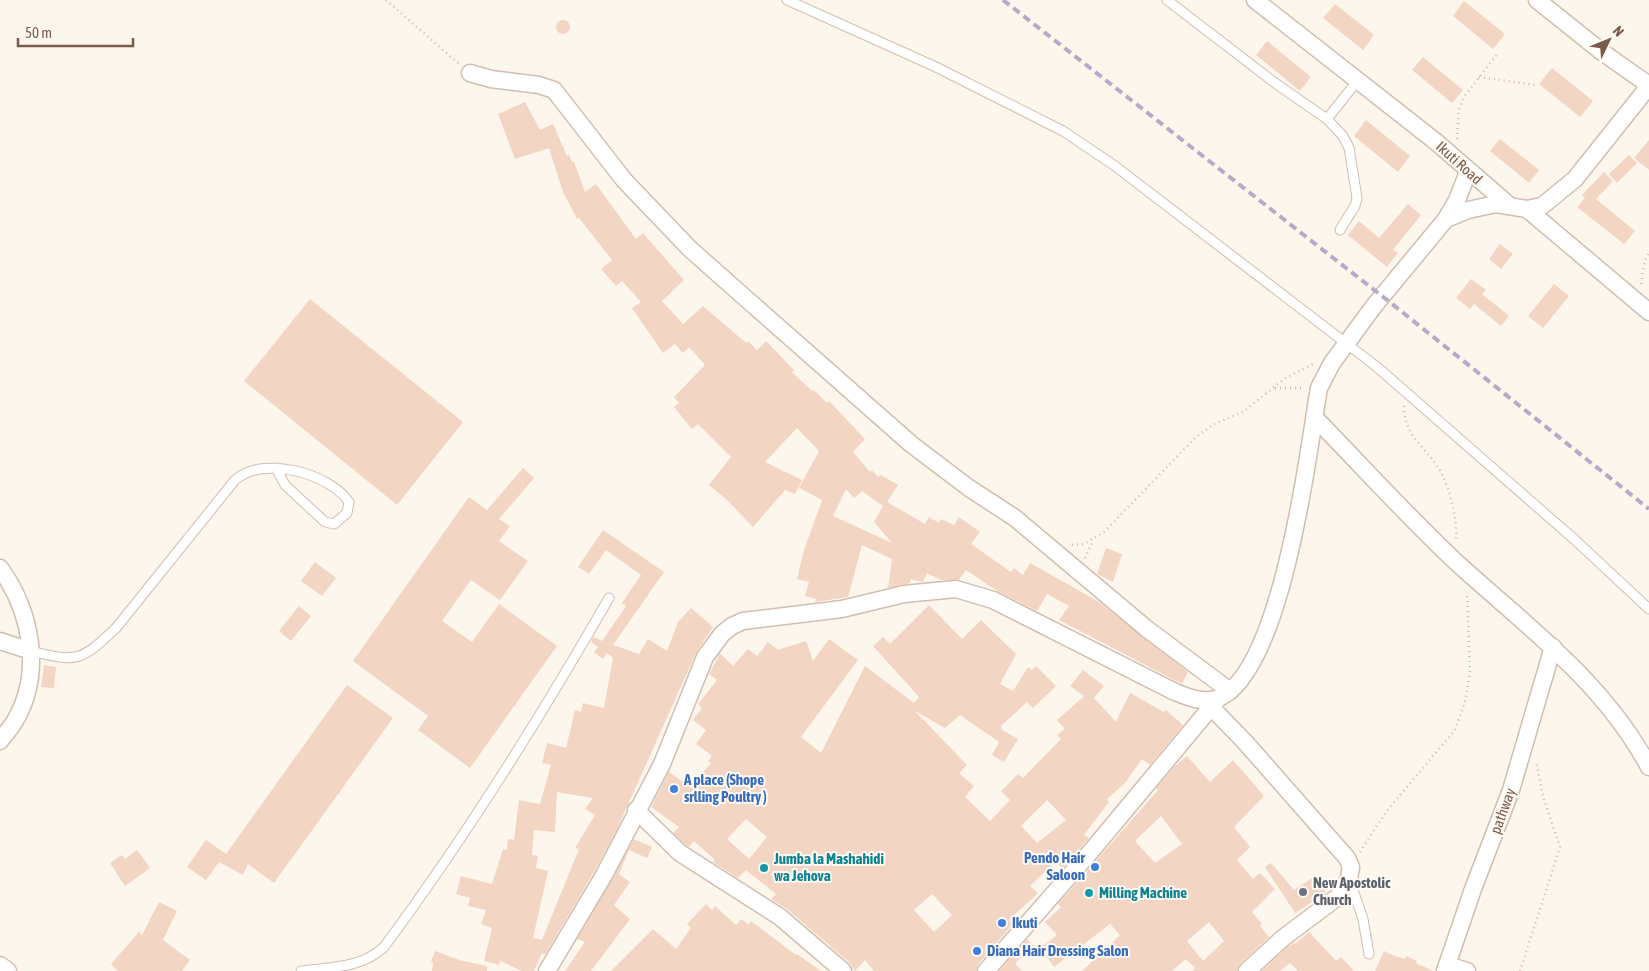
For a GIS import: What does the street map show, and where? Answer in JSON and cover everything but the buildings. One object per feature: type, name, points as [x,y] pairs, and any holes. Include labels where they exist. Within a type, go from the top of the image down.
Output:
[{"type":"street","name":"Ikuti Road","points":[[1255,0],[1454,157],[1468,172],[1510,206],[1527,209]]},
{"type":"street","points":[[1527,209],[1542,206],[1575,179],[1649,86],[1602,52],[1537,0]]},
{"type":"street","points":[[470,72],[491,80],[539,85],[554,90],[624,180],[690,249],[911,444],[969,488],[1015,518],[1042,543],[1147,629],[1220,699],[1282,783],[1347,858],[1350,873],[1339,896],[1283,938],[1247,971]]},
{"type":"street","points":[[986,971],[1220,699],[1238,682],[1255,656],[1272,620],[1284,580],[1319,388],[1332,363],[1347,343],[1446,219],[1458,200],[1468,172]]},
{"type":"street","points":[[1446,219],[1483,206],[1496,204],[1510,206]]},
{"type":"street","points":[[1527,209],[1649,312]]},
{"type":"street","points":[[1315,418],[1453,560],[1553,647],[1603,701],[1649,767]]},
{"type":"street","points":[[0,568],[22,606],[31,651],[31,678],[26,697],[16,720],[0,741]]},
{"type":"street","points":[[548,971],[604,875],[636,810],[662,764],[705,657],[725,630],[743,621],[822,613],[904,594],[956,589],[993,600],[1175,692],[1198,700],[1220,699]]},
{"type":"street","points":[[0,641],[31,651]]},
{"type":"street","name":"pathway","points":[[1446,968],[1472,890],[1511,790],[1553,647]]},
{"type":"street","points":[[636,810],[680,853],[780,917],[843,971]]},
{"type":"street","points":[[0,965],[8,971]]},
{"type":"street","points":[[1446,968],[1467,971]]},
{"type":"lane","points":[[786,0],[936,67],[1063,130],[1123,172],[1347,343],[1574,539],[1649,609]]},
{"type":"lane","points":[[1167,0],[1275,83],[1327,119],[1343,136],[1349,148],[1356,188],[1355,206],[1340,230]]},
{"type":"lane","points":[[1327,119],[1358,80]]},
{"type":"lane","points":[[31,651],[63,659],[80,656],[96,647],[116,628],[235,480],[248,471],[261,467],[276,468],[307,474],[327,483],[344,494],[349,502],[348,513],[334,524],[325,522],[285,485],[276,468]]},
{"type":"lane","points":[[301,971],[356,964],[370,959],[384,946],[484,806],[565,675],[609,598]]},
{"type":"lane","points":[[1350,873],[1363,919],[1369,954]]},
{"type":"path","points":[[386,0],[416,28],[470,72]]},
{"type":"path","points":[[1454,157],[1459,108],[1464,98],[1498,53]]},
{"type":"path","points":[[1479,77],[1536,85]]},
{"type":"path","points":[[1633,298],[1640,286],[1649,252]]},
{"type":"path","points":[[1042,543],[1076,545],[1092,541],[1196,437],[1214,424],[1243,412],[1274,388],[1310,365],[1332,363]]},
{"type":"path","points":[[1274,388],[1319,388]]},
{"type":"path","points":[[1404,392],[1406,426],[1438,466],[1448,490],[1456,536],[1453,560]]},
{"type":"path","points":[[1350,873],[1386,812],[1455,730],[1465,702],[1470,674],[1466,571]]},
{"type":"path","points":[[1520,971],[1560,847],[1543,796],[1535,752]]},
{"type":"railway","points":[[1003,0],[1382,296],[1649,509]]},
{"type":"place","name":"A place (Shope srlling Poultry )","points":[[674,789]]},
{"type":"place","name":"Pendo Hair Saloon","points":[[1095,867]]},
{"type":"place","name":"Jumba la Mashahidi wa Jehova","points":[[764,868]]},
{"type":"place","name":"New Apostolic Church","points":[[1303,892]]},
{"type":"place","name":"Milling Machine","points":[[1089,893]]},
{"type":"place","name":"Ikuti","points":[[1002,923]]},
{"type":"place","name":"Diana Hair Dressing Salon","points":[[977,951]]}]
